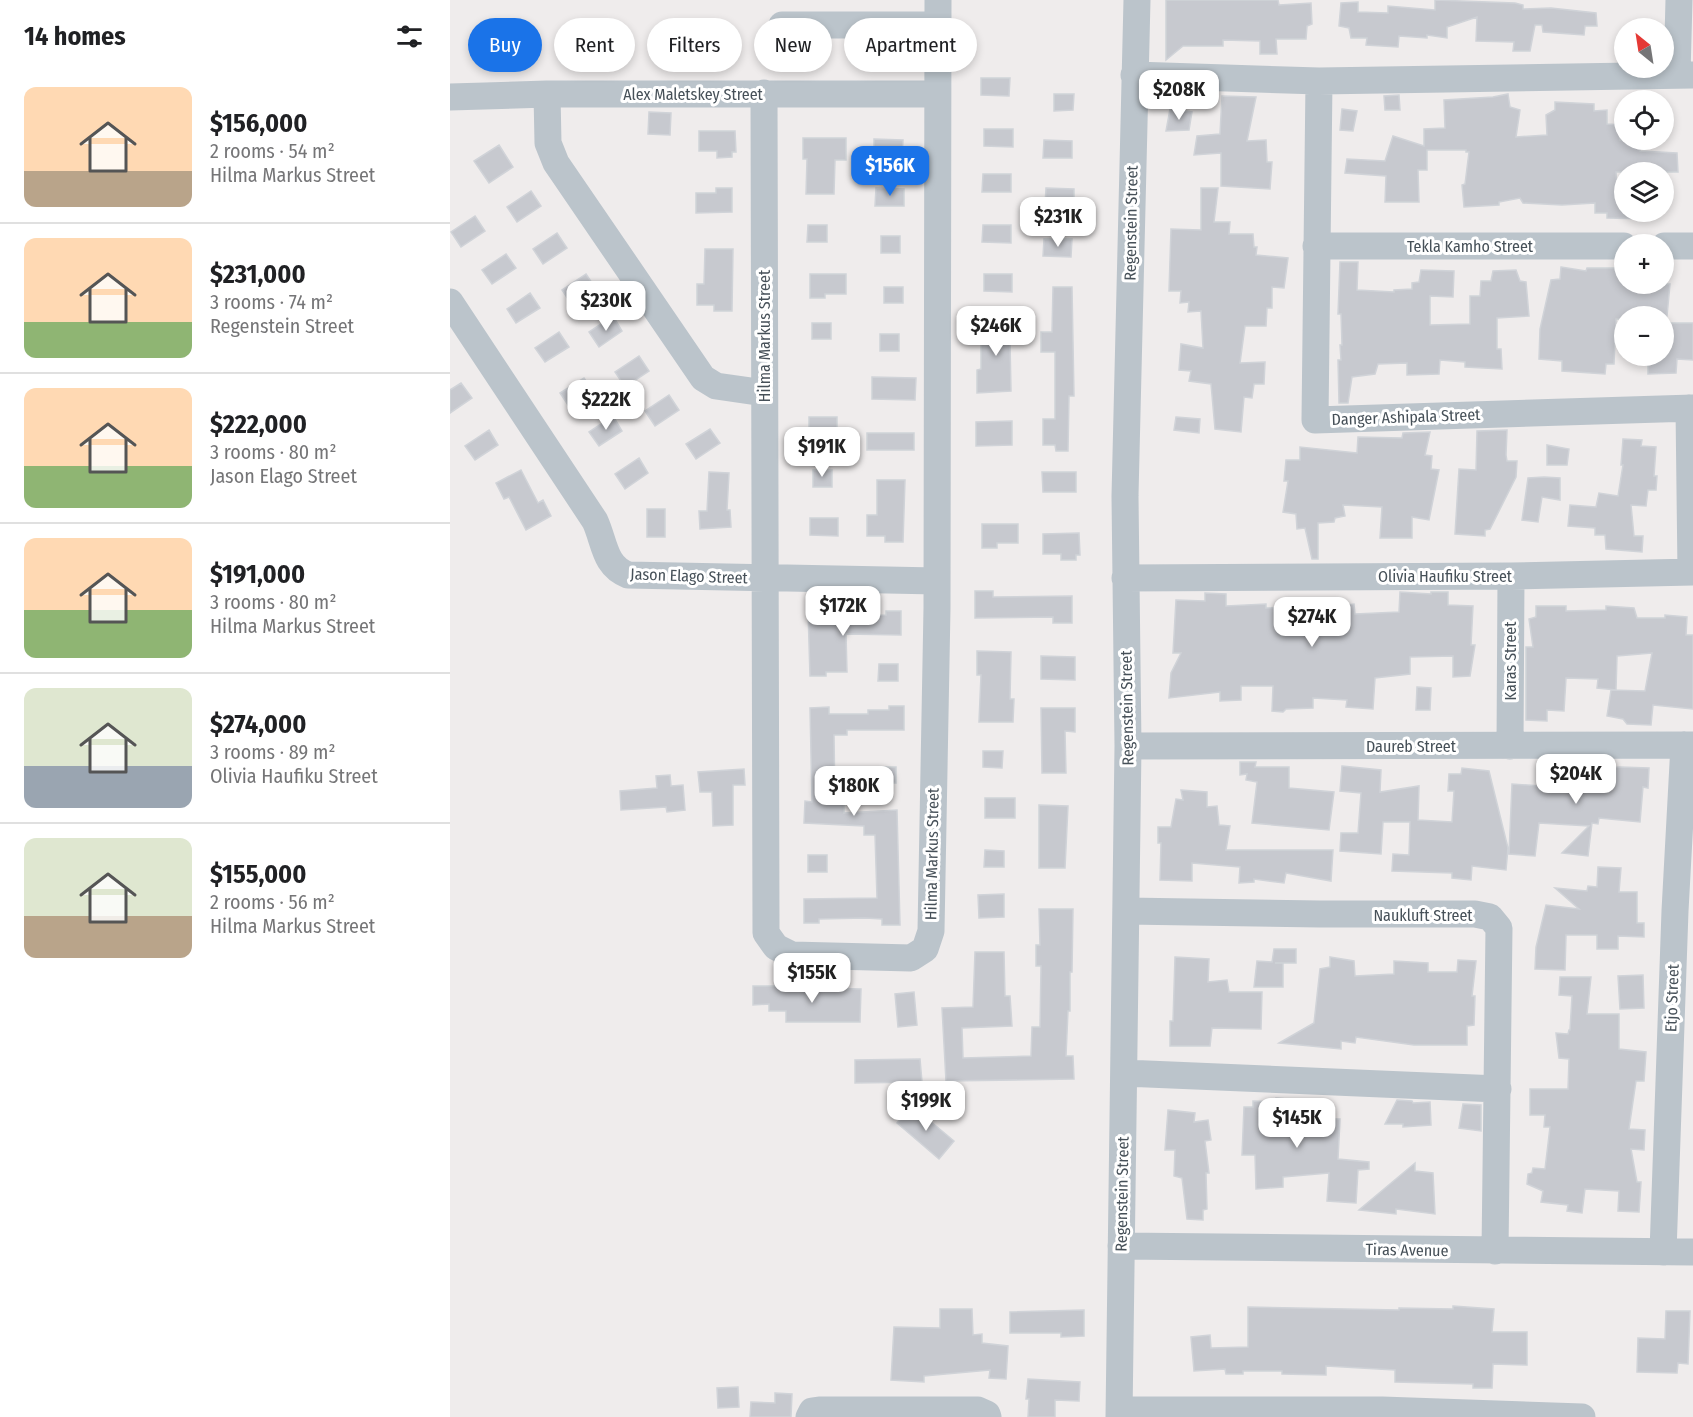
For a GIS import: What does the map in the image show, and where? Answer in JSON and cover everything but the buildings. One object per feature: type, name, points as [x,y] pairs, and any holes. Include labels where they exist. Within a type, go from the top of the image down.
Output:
[{"type":"street","name":"Regenstein Street","points":[[1119,1413],[1128,746],[1125,496],[1137,0]]},
{"type":"street","points":[[1134,75],[1319,81],[1685,75],[1679,0]]},
{"type":"street","points":[[832,21],[938,12]]},
{"type":"street","name":"Hilma Markus Street","points":[[764,93],[766,933],[776,947],[792,955],[911,958],[925,949],[931,931],[937,581],[938,12]]},
{"type":"street","name":"Danger Ashipala Street","points":[[1319,81],[1315,420],[1691,408]]},
{"type":"street","points":[[547,94],[548,143],[556,163],[703,378],[716,386],[764,393]]},
{"type":"street","name":"Alex Maletskey Street","points":[[450,97],[547,94],[937,94]]},
{"type":"street","name":"Tekla Kamho Street","points":[[1316,246],[1614,246]]},
{"type":"street","points":[[1674,246],[1693,246]]},
{"type":"street","name":"Jason Elago Street","points":[[450,302],[595,521],[607,556],[616,571],[628,575],[937,581]]},
{"type":"street","points":[[1691,408],[1692,572]]},
{"type":"street","name":"Olivia Haufiku Street","points":[[1125,578],[1511,576],[1692,572]]},
{"type":"street","name":"Karas Street","points":[[1510,746],[1511,576]]},
{"type":"street","name":"Daureb Street","points":[[1128,746],[1688,745]]},
{"type":"street","name":"Etjo Street","points":[[1663,1252],[1681,1080],[1688,745]]},
{"type":"street","name":"Naukluft Street","points":[[1126,911],[1475,914],[1490,917],[1499,928],[1495,1251]]},
{"type":"street","points":[[1124,1073],[1498,1089]]},
{"type":"street","name":"Tiras Avenue","points":[[1121,1246],[1693,1252]]},
{"type":"street","points":[[809,1417],[812,1411],[819,1410],[978,1410],[987,1414],[988,1417]]},
{"type":"street","points":[[1119,1413],[1582,1417]]}]
